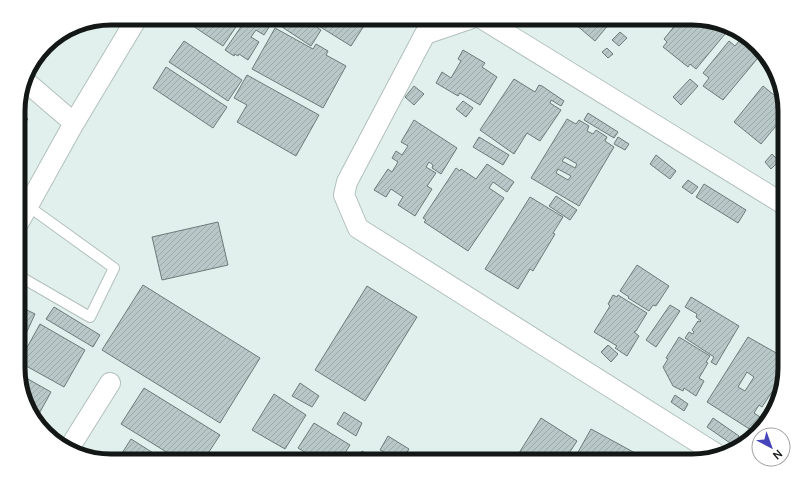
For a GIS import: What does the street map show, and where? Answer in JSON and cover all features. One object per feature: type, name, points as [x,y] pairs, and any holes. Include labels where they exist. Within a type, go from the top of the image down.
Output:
[{"type":"street","points":[[25,212],[74,123],[133,25]]},
{"type":"street","points":[[492,25],[778,201]]},
{"type":"street","points":[[422,26],[347,182],[344,195],[358,228],[712,451]]},
{"type":"street","points":[[29,85],[74,123]]},
{"type":"street","points":[[72,444],[110,383]]},
{"type":"lane","points":[[25,215],[114,268],[90,317],[25,279]]},
{"type":"building","points":[[192,25],[237,25],[223,46]]},
{"type":"building","points":[[242,25],[270,25],[264,35],[256,30],[251,37],[259,42],[248,60],[239,54],[238,56],[235,54],[234,56],[225,50]]},
{"type":"building","points":[[279,25],[314,25],[321,30],[311,46]]},
{"type":"building","points":[[317,25],[364,25],[351,46]]},
{"type":"building","points":[[576,25],[608,25],[595,41]]},
{"type":"building","points":[[675,25],[703,26],[726,33],[696,69],[690,64],[688,67],[663,47],[667,42],[664,39]]},
{"type":"building","points":[[275,28],[313,49],[316,44],[328,51],[326,55],[346,66],[323,108],[252,69]]},
{"type":"building","points":[[620,32],[627,38],[619,46],[612,40]]},
{"type":"building","points":[[740,40],[753,50],[759,57],[723,100],[703,86],[709,78],[703,73],[729,41],[735,46]]},
{"type":"building","points":[[184,41],[242,80],[228,101],[169,62]]},
{"type":"building","points":[[607,48],[613,54],[608,58],[602,52]]},
{"type":"building","points":[[463,50],[485,63],[482,67],[497,77],[480,105],[460,93],[458,96],[436,83],[442,72],[451,78],[461,61],[458,59]]},
{"type":"building","points":[[166,67],[227,107],[213,128],[153,88]]},
{"type":"building","points":[[247,75],[319,115],[296,156],[237,122],[247,105],[234,98]]},
{"type":"building","points":[[514,79],[535,92],[539,85],[542,86],[564,101],[561,106],[551,100],[550,103],[561,110],[540,141],[527,133],[514,154],[480,130]]},
{"type":"building","points":[[690,79],[698,86],[681,105],[673,97]]},
{"type":"building","points":[[414,86],[424,94],[414,105],[405,97]]},
{"type":"building","points":[[763,86],[777,97],[778,123],[761,144],[734,122]]},
{"type":"building","points":[[463,101],[473,108],[466,117],[456,109]]},
{"type":"building","points":[[588,113],[618,132],[614,138],[584,120]]},
{"type":"building","points":[[567,119],[576,124],[579,120],[589,126],[587,131],[593,134],[596,130],[607,137],[605,141],[614,147],[579,206],[531,178]],"holes":[[[565,157],[577,164],[575,168],[562,161]],[[558,169],[571,176],[568,180],[556,173]]]},
{"type":"building","points":[[414,120],[457,148],[441,174],[432,168],[433,165],[429,162],[426,167],[436,173],[427,186],[432,189],[415,216],[398,205],[403,197],[391,189],[386,197],[374,190],[388,169],[392,172],[398,162],[392,158],[396,151],[402,155],[408,146],[401,142]]},
{"type":"building","points":[[479,137],[509,155],[503,165],[473,147]]},
{"type":"building","points":[[618,137],[629,144],[625,150],[614,144]]},
{"type":"building","points":[[772,154],[778,160],[778,162],[771,169],[765,162]]},
{"type":"building","points":[[656,155],[676,171],[670,179],[650,164]]},
{"type":"building","points":[[487,164],[514,182],[507,192],[493,182],[489,188],[504,198],[468,251],[424,222],[426,220],[423,218],[456,168],[460,171],[461,169],[476,179]]},
{"type":"building","points":[[688,180],[698,187],[692,194],[682,187]]},
{"type":"building","points":[[704,184],[746,210],[738,223],[696,197]]},
{"type":"building","points":[[556,196],[577,210],[570,220],[549,206]]},
{"type":"building","points":[[530,197],[563,217],[553,233],[555,234],[533,271],[530,269],[518,289],[485,269]]},
{"type":"building","points":[[218,222],[228,265],[162,280],[152,237]]},
{"type":"building","points":[[637,265],[669,286],[656,306],[653,305],[649,311],[628,298],[629,297],[620,291]]},
{"type":"building","points":[[143,285],[260,358],[220,423],[102,350]]},
{"type":"building","points":[[367,286],[417,317],[365,401],[315,370]]},
{"type":"building","points":[[613,295],[617,297],[618,295],[647,313],[634,332],[639,336],[627,356],[615,348],[617,346],[594,332],[610,306],[608,304]]},
{"type":"building","points":[[691,297],[739,326],[716,365],[711,362],[714,357],[685,338],[689,332],[693,334],[694,332],[692,330],[698,321],[701,321],[696,317],[697,314],[685,307]]},
{"type":"building","points":[[670,305],[680,311],[656,347],[646,340]]},
{"type":"building","points":[[54,307],[100,335],[93,347],[46,319]]},
{"type":"building","points":[[25,309],[35,314],[25,336]]},
{"type":"building","points":[[40,324],[85,350],[64,387],[25,365],[25,351]]},
{"type":"building","points":[[679,337],[710,356],[706,362],[708,363],[699,378],[704,381],[696,396],[684,388],[683,391],[673,386],[663,367],[668,359],[666,358]]},
{"type":"building","points":[[748,337],[778,354],[778,374],[776,386],[762,407],[759,405],[754,413],[760,417],[753,427],[751,427],[751,430],[707,402]],"holes":[[[747,372],[754,377],[745,391],[738,387]]]},
{"type":"building","points":[[608,345],[618,354],[611,362],[601,352]]},
{"type":"building","points":[[26,378],[51,392],[38,415],[30,396]]},
{"type":"building","points":[[300,383],[319,396],[312,407],[292,396]]},
{"type":"building","points":[[144,388],[220,435],[208,454],[170,454],[121,424]]},
{"type":"building","points":[[274,394],[306,415],[285,449],[252,430]]},
{"type":"building","points":[[675,395],[688,404],[684,411],[671,402]]},
{"type":"building","points":[[344,412],[362,423],[356,436],[337,424]]},
{"type":"building","points":[[541,418],[577,441],[569,454],[518,454]]},
{"type":"building","points":[[713,418],[739,436],[732,444],[707,427]]},
{"type":"building","points":[[314,423],[350,445],[344,454],[308,454],[298,448]]},
{"type":"building","points":[[591,429],[637,454],[577,454]]},
{"type":"building","points":[[388,436],[409,449],[406,454],[388,454],[380,450]]},
{"type":"building","points":[[131,439],[155,454],[121,454]]},
{"type":"building","points":[[362,451],[367,454],[360,454]]}]
